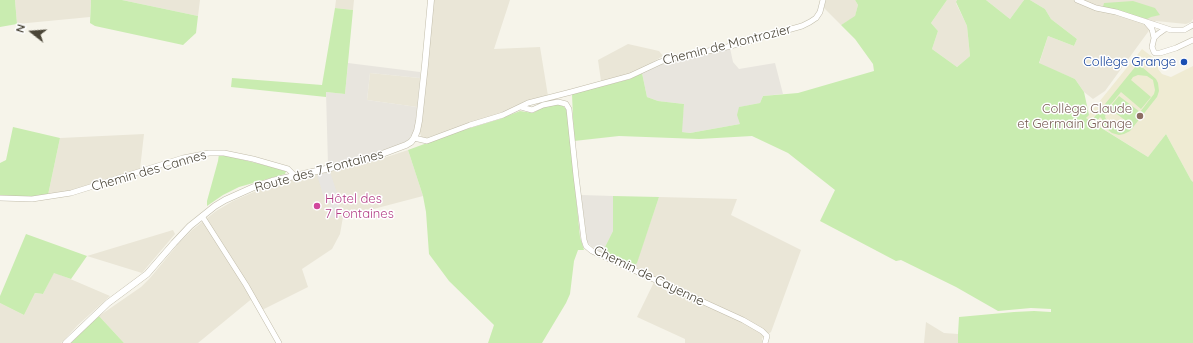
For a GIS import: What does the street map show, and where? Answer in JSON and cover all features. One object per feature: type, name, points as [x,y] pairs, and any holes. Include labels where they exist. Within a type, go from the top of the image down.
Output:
[{"type":"street","points":[[414,138],[417,131],[421,101],[431,0]]},
{"type":"street","name":"Chemin de Montrozier","points":[[414,138],[427,141],[470,125],[503,115],[528,103],[630,76],[669,59],[727,47],[802,26],[816,18],[820,12],[823,0]]},
{"type":"street","points":[[1077,0],[1096,8],[1116,12],[1178,31],[1184,30],[1193,25]]},
{"type":"street","points":[[1146,21],[1152,29],[1154,38],[1152,45],[1154,52],[1158,54],[1185,45],[1193,40]]},
{"type":"street","points":[[1154,38],[1165,28]]},
{"type":"street","name":"Chemin de Cayenne","points":[[521,107],[532,110],[543,105],[558,102],[566,104],[569,109],[576,176],[586,246],[592,251],[742,320],[762,331],[767,336],[765,343]]},
{"type":"street","name":"Route des 7 Fontaines","points":[[66,343],[108,303],[147,274],[180,236],[215,206],[238,193],[266,183],[294,175],[366,160],[406,145],[414,138]]},
{"type":"street","name":"Chemin des Cannes","points":[[0,198],[32,199],[71,193],[117,180],[183,158],[209,153],[224,153],[253,159],[288,169],[294,175]]},
{"type":"street","points":[[202,216],[246,285],[279,343]]},
{"type":"shaded area","points":[[15,0],[91,0],[90,17],[17,24]]},
{"type":"shaded area","points":[[122,0],[200,0],[198,16]]},
{"type":"shaded area","points":[[336,0],[354,0],[353,10],[335,8]]},
{"type":"shaded area","points":[[434,0],[510,0],[494,49],[540,47],[548,96],[526,101],[517,108],[501,114],[423,138],[420,133]]},
{"type":"shaded area","points":[[826,0],[855,0],[858,5],[855,17],[841,25],[824,8]]},
{"type":"shaded area","points":[[947,0],[957,0],[956,3],[967,26],[970,56],[957,67],[932,49],[938,31],[931,23]]},
{"type":"shaded area","points":[[986,0],[1024,0],[1010,19]]},
{"type":"shaded area","points":[[1030,0],[1193,0],[1193,19],[1191,22],[1186,24],[1156,21],[1105,91],[1093,99],[1084,92],[1075,79],[1039,64],[1048,36],[1074,46],[1077,39],[1051,19],[1045,9]]},
{"type":"shaded area","points":[[628,44],[659,51],[663,56],[636,72],[601,81],[598,60]]},
{"type":"shaded area","points":[[730,48],[733,62],[739,69],[775,63],[783,94],[763,96],[760,103],[740,107],[740,124],[690,133],[681,132],[684,104],[658,101],[647,97],[642,73],[668,61]]},
{"type":"shaded area","name":"Collège Claude et Germain Grange","points":[[1142,49],[1159,62],[1158,69],[1162,74],[1171,77],[1193,66],[1193,182],[1166,134],[1148,157],[1086,118]]},
{"type":"shaded area","points":[[348,63],[420,72],[420,78],[370,73],[367,100],[417,107],[415,128],[409,139],[402,144],[363,158],[328,165],[326,92],[345,94]]},
{"type":"shaded area","points":[[370,73],[420,78],[417,107],[367,100]]},
{"type":"shaded area","points":[[144,134],[140,169],[74,190],[48,195],[60,138]]},
{"type":"shaded area","points":[[408,150],[423,196],[343,217],[340,234],[332,249],[302,269],[308,287],[262,310],[254,297],[198,343],[124,343],[99,316],[141,287],[192,230],[216,211],[233,201],[279,183],[365,164]]},
{"type":"shaded area","points":[[330,172],[340,202],[337,217],[329,218],[328,212],[330,203],[326,204],[317,175]]},
{"type":"shaded area","points":[[581,195],[613,196],[613,231],[602,253],[591,246],[587,241]]},
{"type":"shaded area","points":[[659,197],[737,199],[731,215],[801,250],[771,332],[762,338],[762,343],[685,343],[685,339],[637,317],[656,278],[635,267]]},
{"type":"shaded area","points":[[173,230],[175,234],[142,273],[87,256]]},
{"type":"shaded area","points":[[54,272],[110,296],[78,325],[61,343],[0,343],[0,303],[24,315],[35,293],[43,294]]},
{"type":"shaded area","points":[[926,322],[944,333],[958,334],[958,343],[924,343]]},
{"type":"green space","points":[[0,0],[15,0],[17,24],[0,27]]},
{"type":"green space","points":[[91,0],[122,0],[198,16],[196,33],[183,45],[95,26],[90,23]]},
{"type":"green space","points":[[855,0],[947,0],[931,23],[938,31],[932,49],[957,67],[970,56],[967,26],[956,2],[957,0],[986,0],[1010,19],[1024,0],[1030,0],[1045,9],[1051,19],[1077,39],[1074,46],[1048,36],[1039,63],[1075,79],[1084,92],[1089,115],[1086,118],[1094,123],[1092,120],[1140,61],[1144,64],[1142,67],[1156,79],[1159,91],[1157,97],[1130,131],[1119,135],[1112,133],[1103,124],[1100,117],[1095,124],[1148,157],[1166,134],[1193,182],[1193,343],[958,343],[959,317],[1014,312],[1051,312],[1051,309],[1031,308],[998,311],[956,287],[901,260],[896,261],[820,221],[835,190],[788,153],[752,136],[699,139],[619,136],[574,141],[572,94],[630,79],[642,73],[647,97],[658,101],[684,104],[682,132],[690,133],[740,124],[737,115],[739,107],[760,103],[763,96],[798,93],[874,71],[873,64],[855,39],[841,25],[855,16],[858,5]],"holes":[[[1138,75],[1147,76],[1153,80],[1155,90],[1154,94],[1140,112],[1119,96],[1109,108],[1130,124],[1121,130],[1116,129],[1108,123],[1105,117],[1107,109],[1121,92],[1141,109],[1151,97],[1131,80],[1133,77]]]},
{"type":"green space","points":[[1133,1],[1155,8],[1160,15],[1147,19],[1103,7],[1104,3]]},
{"type":"green space","points":[[335,8],[353,10],[345,94],[326,92],[326,97],[231,87],[232,78],[322,85]]},
{"type":"green space","points":[[557,104],[566,109],[568,115],[580,237],[584,250],[578,250],[574,261],[570,294],[542,343],[488,343],[494,325],[449,281],[429,254],[426,212],[423,196],[408,150],[520,111],[533,113],[545,106]]},
{"type":"green space","points":[[13,127],[60,138],[48,195],[32,197],[0,196],[0,163],[6,160]]},
{"type":"green space","points":[[219,154],[286,171],[285,174],[239,187],[223,195],[207,206]]},
{"type":"green space","points":[[613,196],[659,197],[637,263],[634,266],[630,266],[602,253],[613,231]]},
{"type":"green space","points":[[26,234],[87,256],[71,279],[54,273],[43,294],[35,293],[24,315],[0,303],[0,296]]},
{"type":"green space","points":[[99,316],[124,343],[71,343],[88,326]]},
{"type":"place","name":"Collège Grange","points":[[1184,62]]},
{"type":"place","name":"Collège Claude et Germain Grange","points":[[1140,116]]},
{"type":"place","name":"Hôtel des 7 Fontaines","points":[[317,206]]}]
